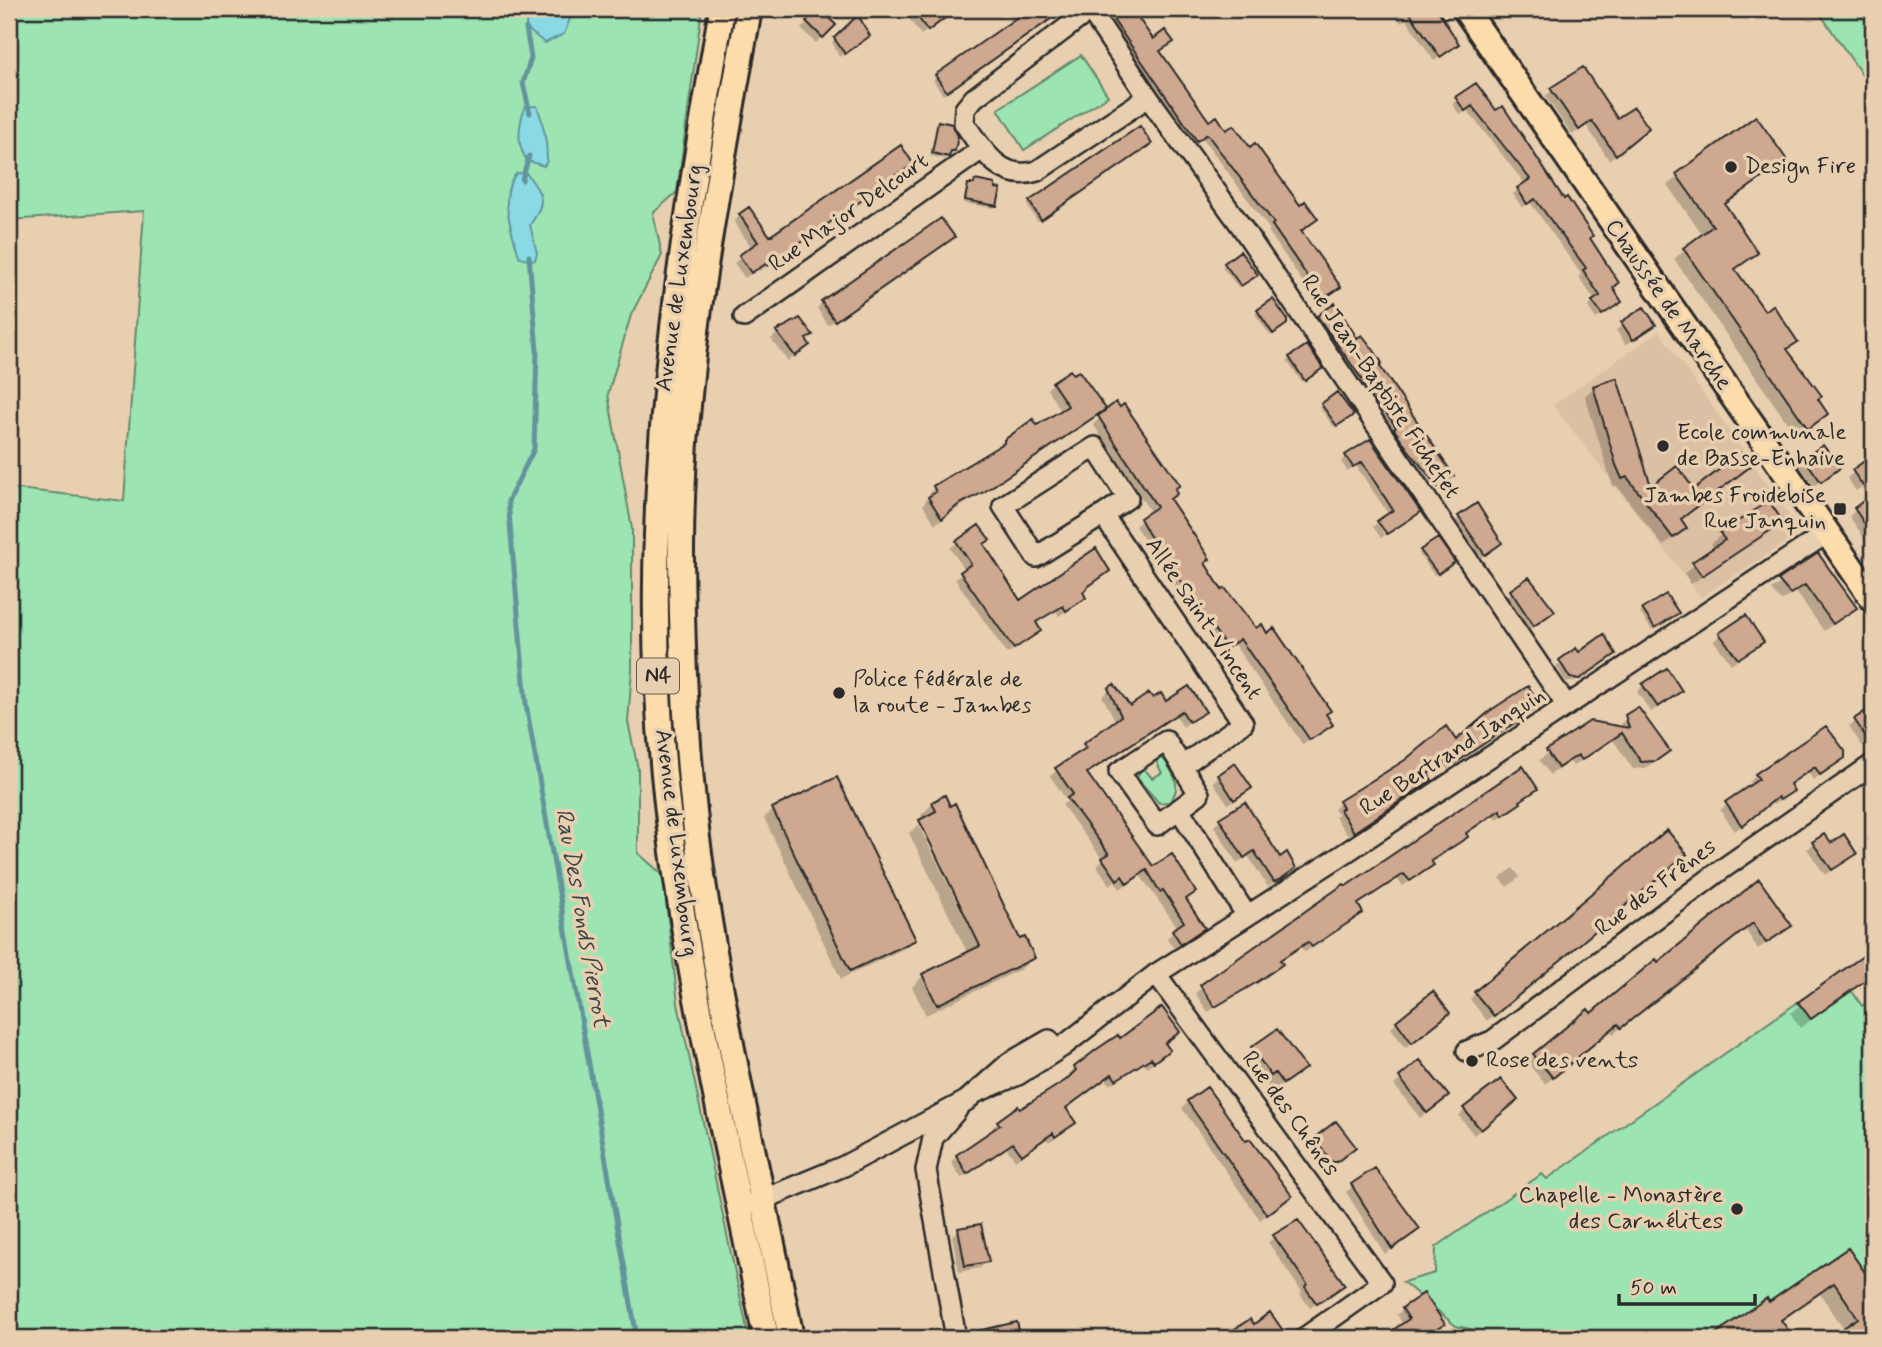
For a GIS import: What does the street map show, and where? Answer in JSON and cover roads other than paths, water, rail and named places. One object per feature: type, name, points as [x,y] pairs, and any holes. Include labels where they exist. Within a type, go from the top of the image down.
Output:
[{"type":"main road","name":"Avenue de Luxembourg","points":[[722,9],[669,338],[655,514],[655,600],[663,771],[674,865],[766,1338]]},
{"type":"main road","name":"Avenue de Luxembourg","points":[[749,9],[696,337],[687,426],[681,556],[685,687],[700,860],[715,951],[791,1338]]},
{"type":"main road","name":"Chaussée de Marche","points":[[1465,9],[1873,599]]},
{"type":"street","name":"Rue Jean-Baptiste Fichefet","points":[[1091,9],[1148,97],[1241,226],[1567,706]]},
{"type":"street","points":[[1091,9],[969,104],[964,123],[998,167],[1016,175],[1028,174],[1148,97]]},
{"type":"street","name":"Rue Major Delcourt","points":[[744,317],[982,149]]},
{"type":"street","points":[[1095,447],[1128,498],[1103,515],[1036,557],[1003,506],[1095,447]]},
{"type":"street","name":"Allée Saint-Vincent","points":[[1103,515],[1244,723],[1182,766]]},
{"type":"street","name":"Rue Bertrand Janquin","points":[[740,1207],[764,1200],[844,1166],[970,1097],[1009,1063],[1105,1010],[1827,533]]},
{"type":"street","points":[[1166,741],[1199,794],[1179,808],[1157,825],[1119,772],[1166,741]]},
{"type":"street","name":"Rue des Frênes","points":[[1467,1051],[1492,1041],[1721,870],[1873,764]]},
{"type":"street","points":[[1179,808],[1247,916]]},
{"type":"street","name":"Rue des Chênes","points":[[1156,974],[1382,1283],[1304,1338]]},
{"type":"street","points":[[956,1338],[926,1170],[933,1138],[970,1097]]},
{"type":"water","points":[[527,9],[574,9],[564,34],[545,43],[526,28]]},
{"type":"water","points":[[537,106],[546,140],[547,161],[544,166],[528,161],[520,142],[525,107]]},
{"type":"water","points":[[517,173],[527,174],[540,194],[541,204],[530,225],[537,253],[535,260],[529,261],[519,256],[510,224],[508,191]]},
{"type":"waterway","points":[[526,28],[531,58],[523,83],[530,113]]},
{"type":"waterway","points":[[522,180],[529,156]]},
{"type":"waterway","name":"Rau Des Fonds Pierrot","points":[[529,256],[537,351],[534,449],[508,501],[526,704],[637,1338]]},
{"type":"place","name":"Design Fire","points":[[1731,167]]},
{"type":"place","name":"Ecole communale de Basse-Enhaive","points":[[1663,446]]},
{"type":"place","name":"Jambes Froidebise Rue Janquin","points":[[1840,509]]},
{"type":"place","name":"Police fédérale de la route - Jambes","points":[[839,693]]},
{"type":"place","name":"Rose des vents","points":[[1472,1061]]},
{"type":"place","name":"Chapelle - Monastère des Carmélites","points":[[1737,1209]]}]
